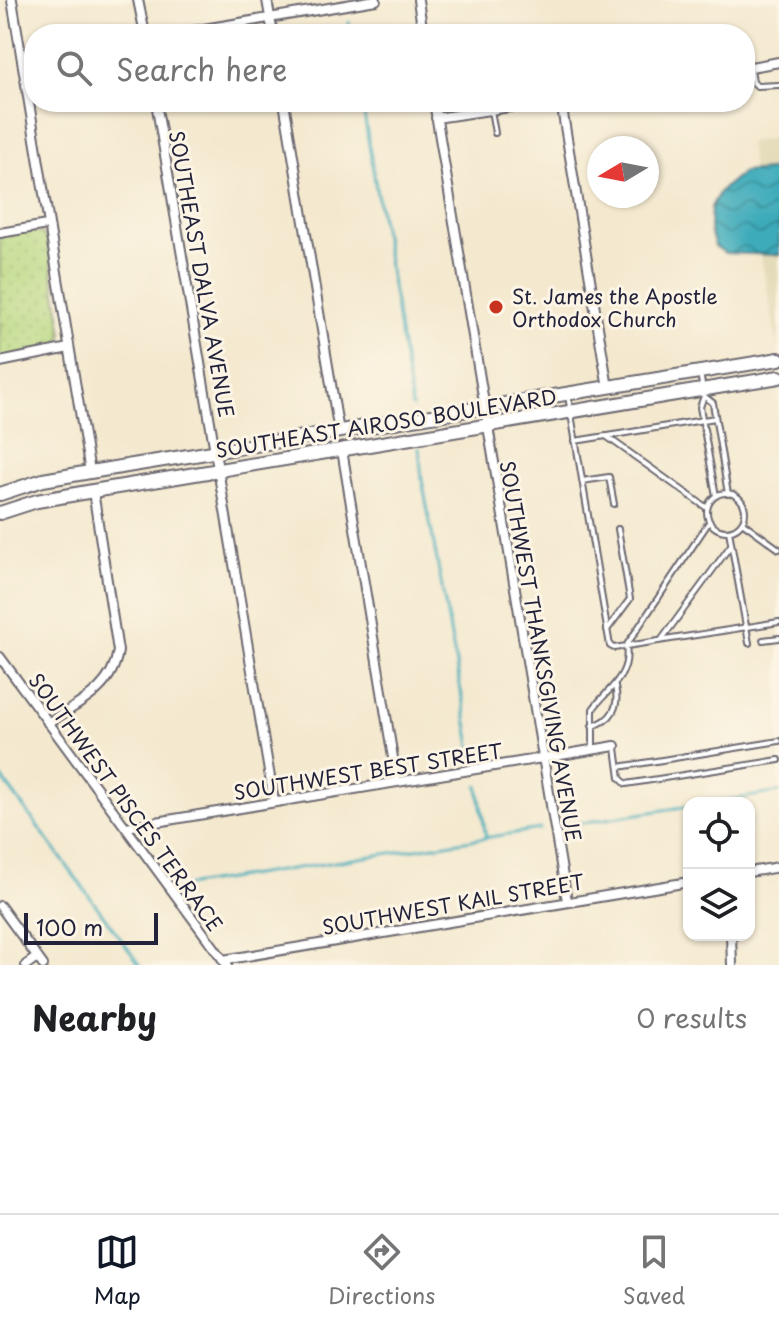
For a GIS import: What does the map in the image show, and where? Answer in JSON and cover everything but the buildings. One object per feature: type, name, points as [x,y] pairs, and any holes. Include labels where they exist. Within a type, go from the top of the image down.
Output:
[{"type":"main road","name":"SOUTHEAST AIROSO BOULEVARD","points":[[0,494],[43,480],[779,359]]},
{"type":"main road","name":"SOUTHEAST AIROSO BOULEVARD","points":[[0,513],[37,501],[93,491],[704,392],[779,377]]},
{"type":"street","points":[[12,0],[24,71]]},
{"type":"street","points":[[138,0],[143,24]]},
{"type":"street","points":[[267,0],[271,24]]},
{"type":"street","points":[[234,24],[376,0]]},
{"type":"street","points":[[418,0],[422,24]]},
{"type":"street","points":[[755,67],[779,62]]},
{"type":"street","points":[[30,112],[90,472]]},
{"type":"street","name":"SOUTHEAST DALVA AVENUE","points":[[158,112],[274,801]]},
{"type":"street","points":[[286,112],[339,432]]},
{"type":"street","name":"SOUTHWEST THANKSGIVING AVENUE","points":[[435,112],[567,901]]},
{"type":"street","points":[[436,118],[477,112]]},
{"type":"street","points":[[563,112],[608,388]]},
{"type":"street","points":[[0,233],[47,225]]},
{"type":"street","points":[[0,362],[69,348]]},
{"type":"street","points":[[342,450],[397,782]]},
{"type":"street","points":[[48,723],[101,689],[115,667],[118,651],[93,491]]},
{"type":"street","name":"SOUTHWEST PISCES TERRACE","points":[[0,657],[225,962]]},
{"type":"street","name":"SOUTHWEST BEST STREET","points":[[126,827],[615,746]]},
{"type":"street","points":[[755,871],[779,867]]},
{"type":"street","name":"SOUTHWEST KAIL STREET","points":[[225,962],[683,883]]},
{"type":"street","points":[[0,906],[43,965]]},
{"type":"street","points":[[731,941],[732,965]]},
{"type":"street","points":[[26,965],[37,957]]},
{"type":"lane","points":[[755,84],[779,85]]},
{"type":"lane","points":[[491,112],[495,133]]},
{"type":"lane","points":[[700,373],[704,392],[700,407],[716,496]]},
{"type":"lane","points":[[704,392],[713,403],[728,494]]},
{"type":"lane","points":[[568,394],[610,646],[614,648],[779,622]]},
{"type":"lane","points":[[575,441],[715,418]]},
{"type":"lane","points":[[606,436],[707,508]]},
{"type":"lane","points":[[708,454],[721,452]]},
{"type":"lane","points":[[582,481],[609,477],[614,504]]},
{"type":"lane","points":[[713,482],[726,480]]},
{"type":"lane","points":[[593,750],[593,709],[615,687],[626,666],[626,646],[709,522],[707,508],[716,496],[728,494],[742,502],[742,521],[729,531],[721,531],[709,522]]},
{"type":"lane","points":[[742,521],[779,549]]},
{"type":"lane","points":[[607,630],[630,599],[618,529]]},
{"type":"lane","points":[[729,531],[749,643]]},
{"type":"lane","points":[[661,641],[731,545]]},
{"type":"lane","points":[[763,640],[779,638]]},
{"type":"lane","points":[[592,726],[600,724],[613,712],[617,695],[615,687]]},
{"type":"lane","points":[[619,767],[779,741]]},
{"type":"lane","points":[[615,746],[620,778],[626,784],[779,760]]},
{"type":"shaded area","points":[[779,137],[778,347],[762,262],[749,142]]},
{"type":"green space","points":[[29,231],[42,233],[47,240],[63,334],[53,346],[0,359],[0,236]]},
{"type":"water","points":[[779,169],[779,255],[725,253],[715,246],[710,231],[711,207],[720,191],[743,172]]},
{"type":"waterway","points":[[364,112],[412,407]]},
{"type":"waterway","points":[[419,448],[473,756]]},
{"type":"waterway","points":[[0,775],[140,965]]},
{"type":"waterway","points":[[478,786],[486,838]]},
{"type":"waterway","points":[[748,797],[779,792]]},
{"type":"waterway","points":[[568,825],[683,807]]},
{"type":"waterway","points":[[185,886],[540,829]]},
{"type":"place","name":"St. James the Apostle Orthodox Church","points":[[496,307]]}]
